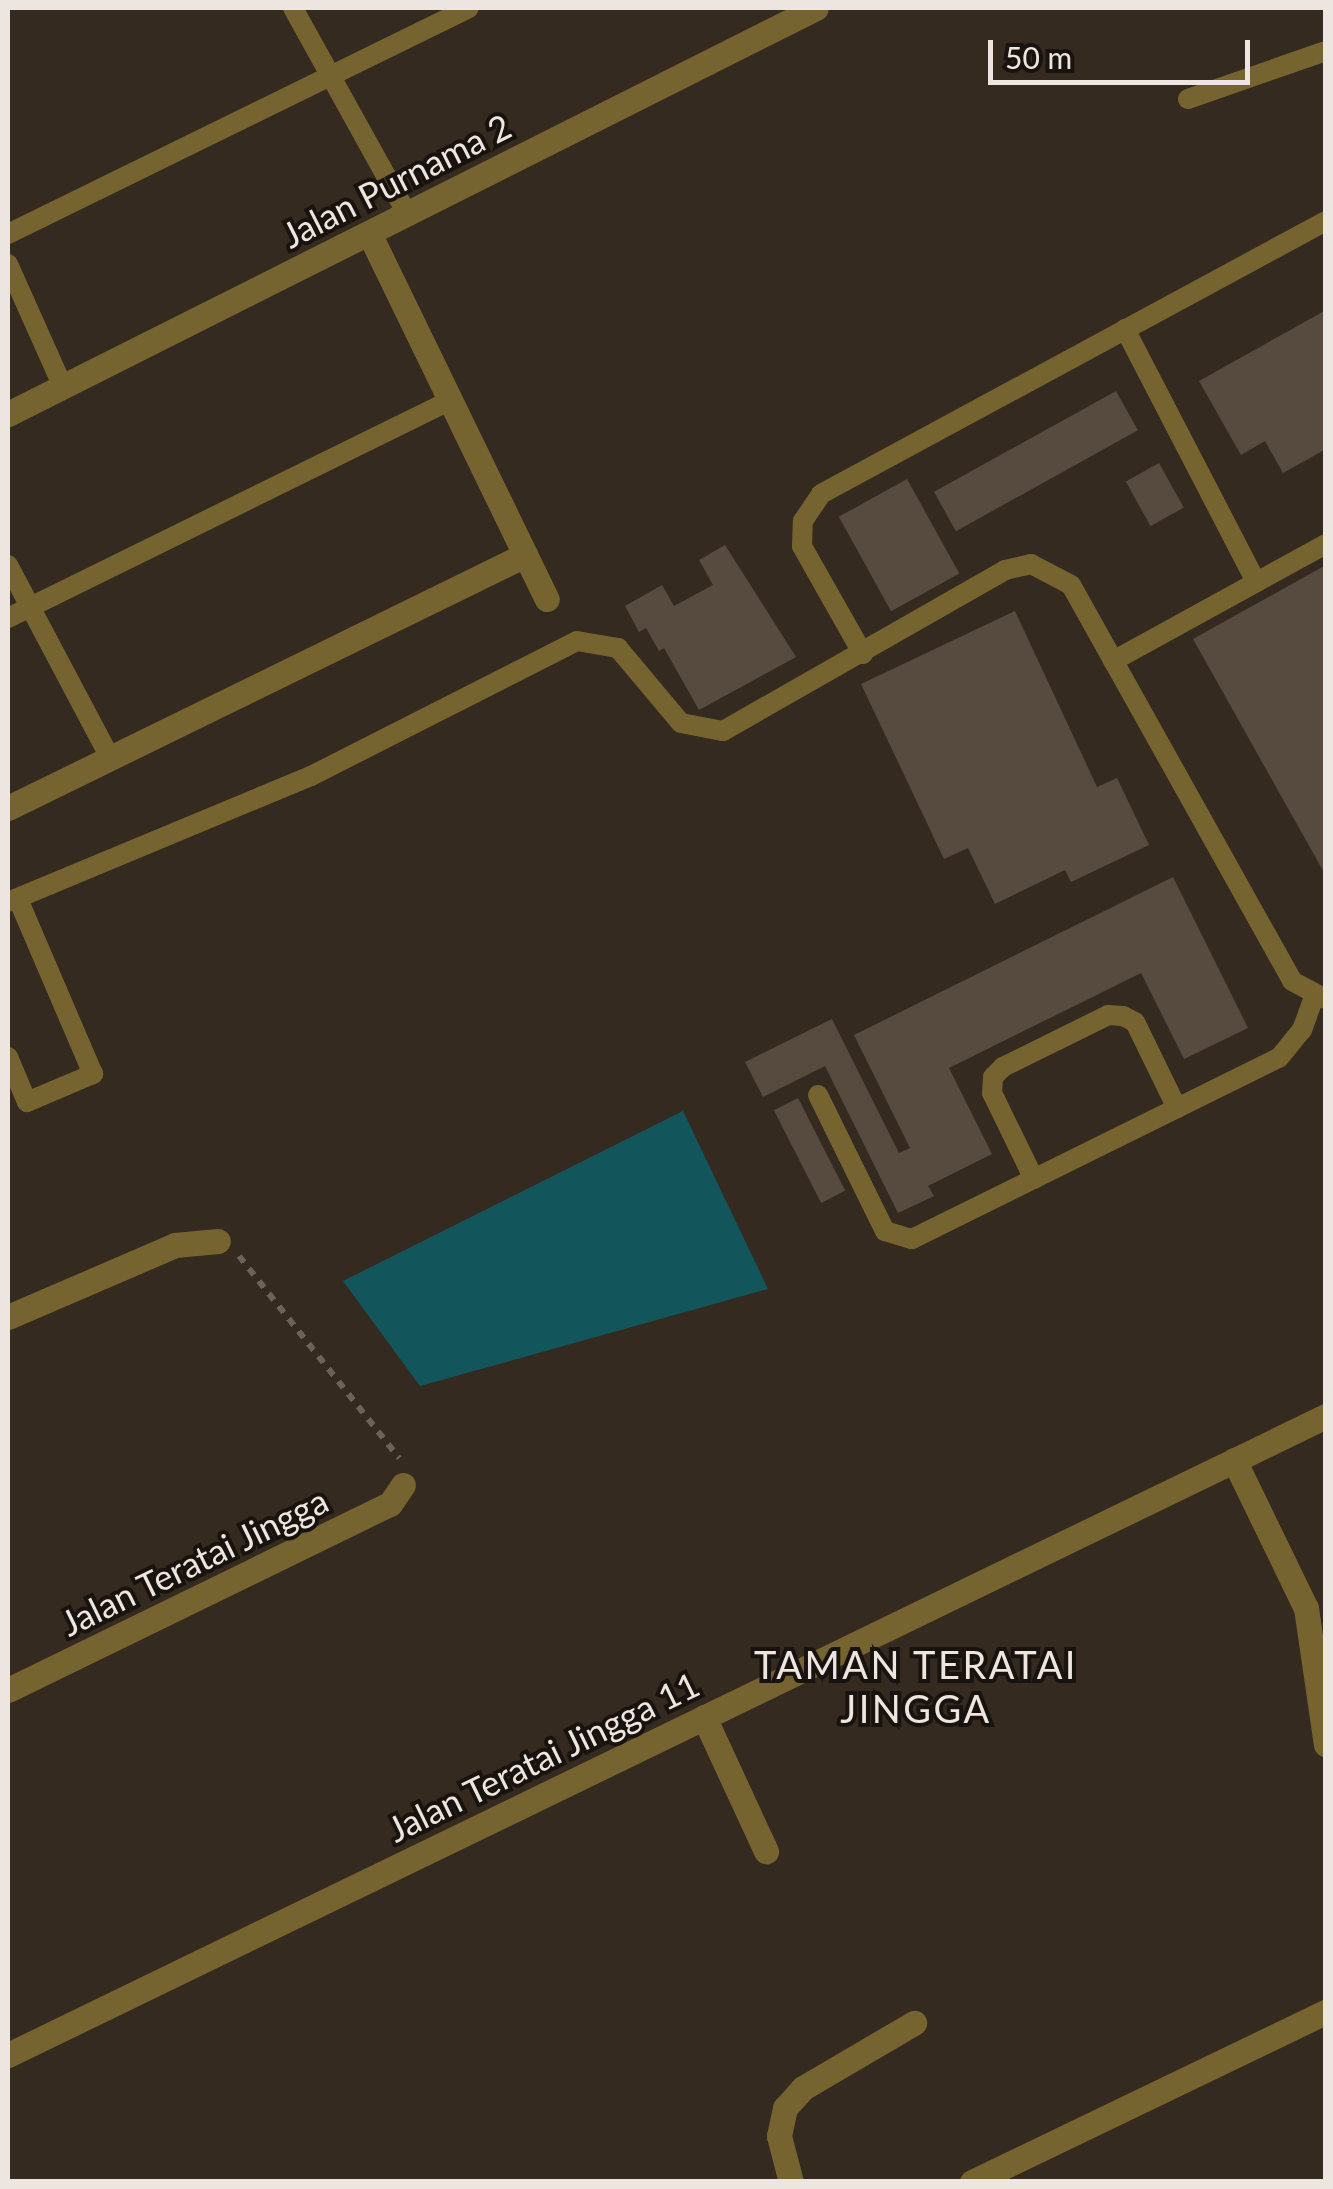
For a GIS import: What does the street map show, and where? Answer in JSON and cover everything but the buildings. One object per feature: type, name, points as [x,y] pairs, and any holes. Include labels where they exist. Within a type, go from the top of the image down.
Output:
[{"type":"street","name":"Jalan Purnama 2","points":[[8,414],[816,8]]},
{"type":"street","points":[[368,233],[547,600]]},
{"type":"street","points":[[8,808],[526,554]]},
{"type":"street","points":[[8,1317],[175,1245],[218,1241]]},
{"type":"street","name":"Jalan Teratai Jingga 11","points":[[8,2055],[1326,1416]]},
{"type":"street","points":[[1234,1460],[1306,1608],[1326,1745]]},
{"type":"street","name":"Jalan Teratai Jingga","points":[[8,1690],[390,1504],[403,1484]]},
{"type":"street","points":[[704,1717],[766,1851]]},
{"type":"street","points":[[972,2182],[1326,2012]]},
{"type":"street","points":[[791,2182],[779,2136],[785,2108],[804,2088],[914,2023]]},
{"type":"lane","points":[[293,8],[407,214]]},
{"type":"lane","points":[[8,234],[468,8]]},
{"type":"lane","points":[[1188,99],[1326,52]]},
{"type":"lane","points":[[863,654],[806,558],[801,534],[810,506],[821,494],[1326,221]]},
{"type":"lane","points":[[8,264],[62,387]]},
{"type":"lane","points":[[1125,330],[1256,582]]},
{"type":"lane","points":[[8,618],[450,400]]},
{"type":"lane","points":[[1113,661],[1326,544]]},
{"type":"lane","points":[[8,1058],[17,1106],[93,1074],[13,901],[311,776],[578,640],[618,648],[670,715],[705,732],[740,726],[1005,570],[1032,564],[1071,586],[1292,981],[1320,998],[1302,1030],[1279,1058],[912,1239],[895,1238],[886,1231],[818,1095]]},
{"type":"lane","points":[[8,566],[110,758]]},
{"type":"lane","points":[[1034,1179],[990,1085],[996,1071],[1073,1032],[1108,1016],[1130,1018],[1177,1108]]},
{"type":"path","points":[[218,1241],[239,1256],[399,1458],[403,1484]]},
{"type":"water","points":[[683,1111],[768,1289],[420,1386],[343,1281]]},
{"type":"district","name":"TAMAN TERATAI JINGGA","points":[[916,1687]]}]
